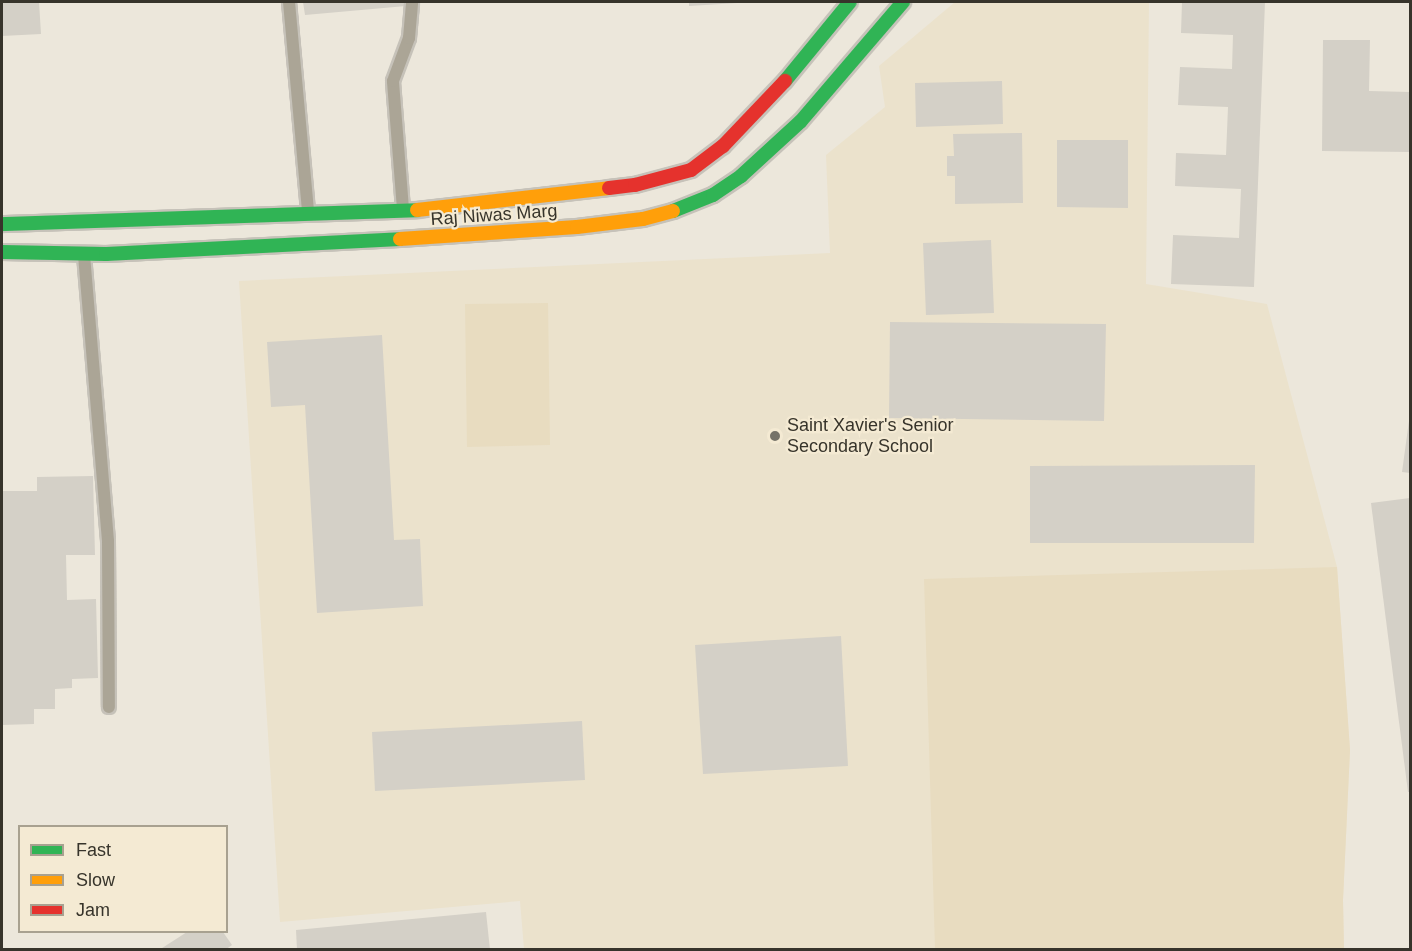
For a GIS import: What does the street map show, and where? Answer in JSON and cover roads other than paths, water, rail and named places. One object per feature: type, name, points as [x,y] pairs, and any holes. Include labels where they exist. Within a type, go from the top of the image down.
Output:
[{"type":"street","name":"Raj Niwas Marg","points":[[2,252],[83,237],[308,214],[403,210],[635,185],[691,170],[723,146],[776,92],[850,2]]},
{"type":"street","name":"Raj Niwas Marg","points":[[2,224],[83,237],[372,241],[566,228],[643,219],[682,209],[713,195],[741,176],[801,121],[903,2]]},
{"type":"lane","points":[[289,2],[308,214]]},
{"type":"lane","points":[[403,210],[393,81],[409,38],[412,2]]},
{"type":"lane","points":[[83,237],[108,541],[109,707]]},
{"type":"place","name":"Saint Xavier's Senior Secondary School","points":[[775,436]]}]
